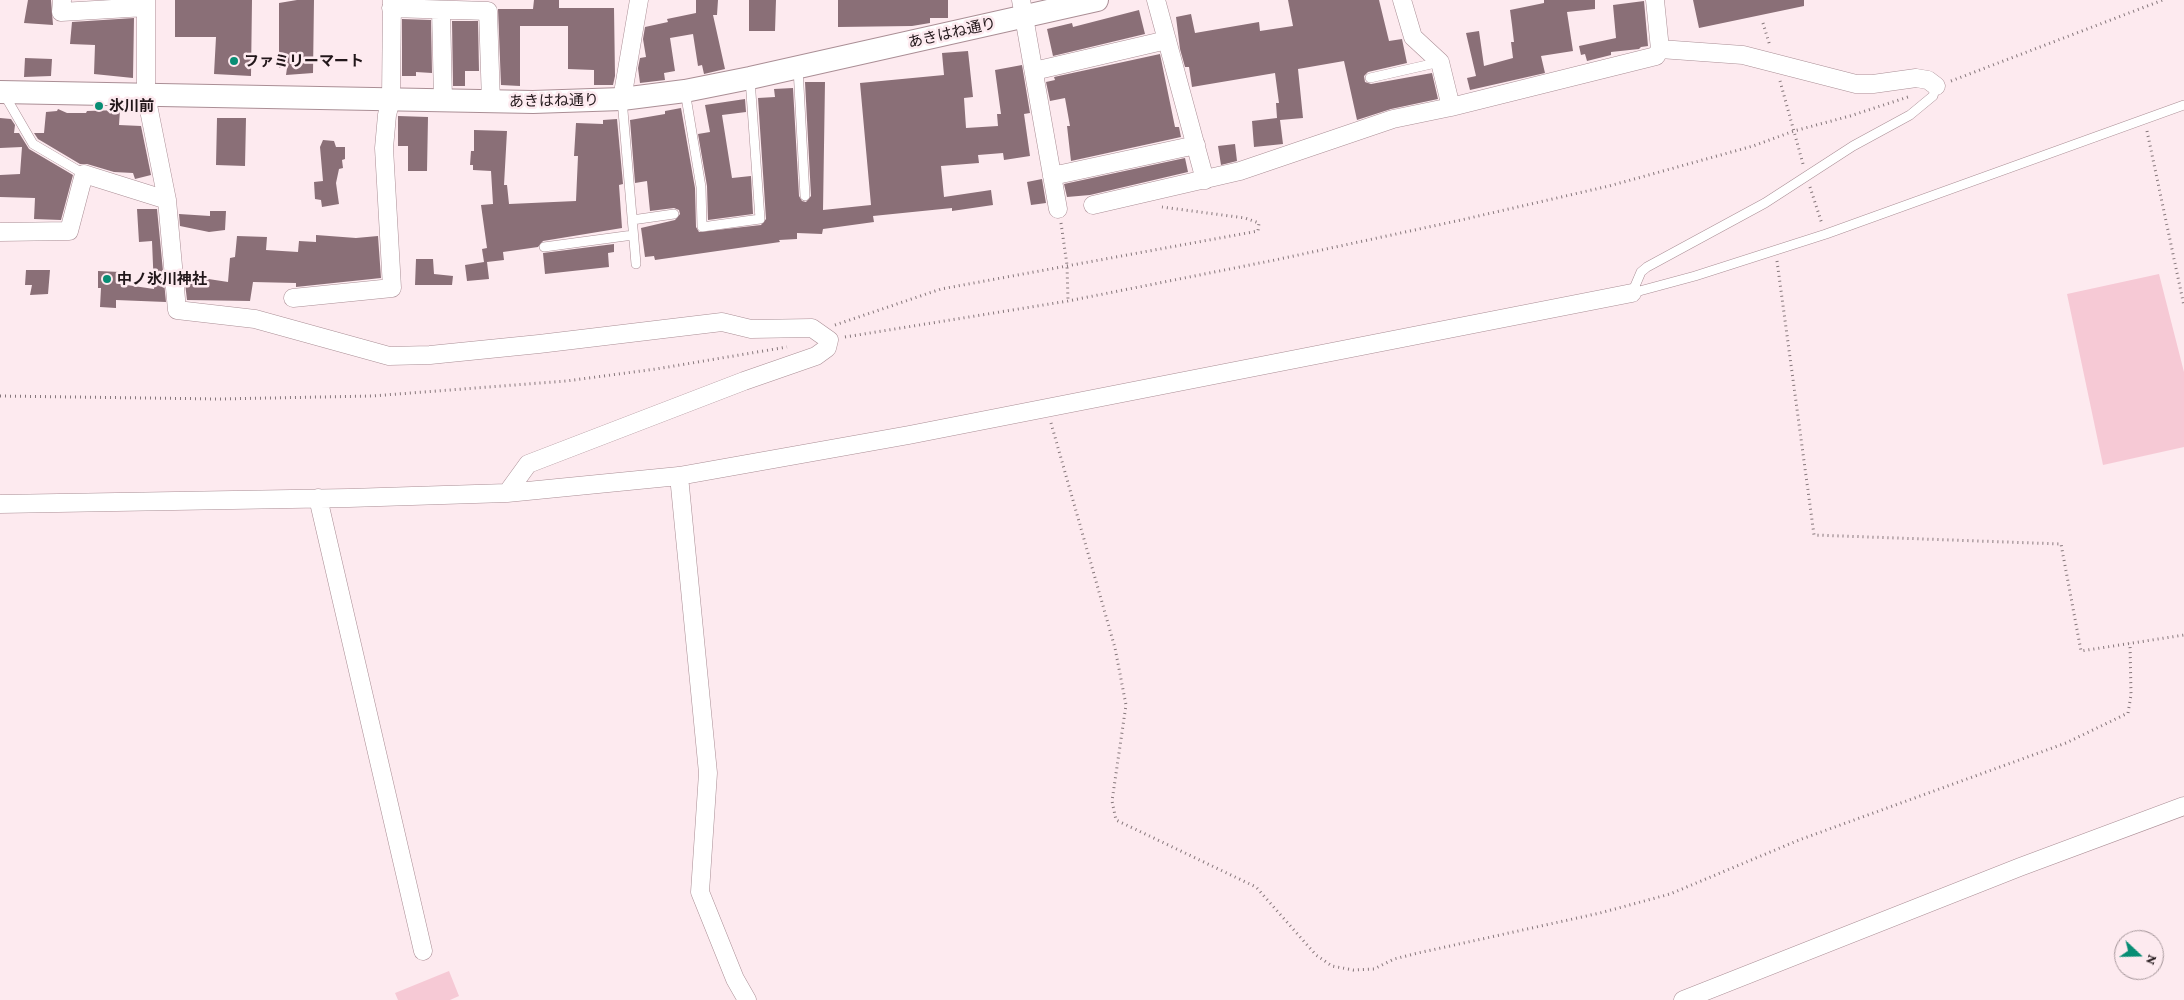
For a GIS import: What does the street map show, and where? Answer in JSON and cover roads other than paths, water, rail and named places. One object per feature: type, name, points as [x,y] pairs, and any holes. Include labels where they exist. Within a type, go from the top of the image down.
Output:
[{"type":"street","points":[[62,0],[61,12],[146,4],[146,95],[167,200],[177,310],[255,319],[389,356],[430,355],[539,344],[722,322],[751,329],[812,328],[824,335],[827,348],[816,356],[744,381],[528,464],[507,493]]},
{"type":"street","points":[[622,99],[639,0]]},
{"type":"street","name":"あきはね通り","points":[[1,91],[491,102],[576,102],[622,99],[685,91],[798,68],[1023,8],[1097,0]]},
{"type":"street","points":[[1156,0],[1205,180]]},
{"type":"street","points":[[1402,0],[1413,37],[1440,62],[1451,107]]},
{"type":"street","points":[[1093,205],[1240,171],[1393,119],[1451,107],[1656,56],[1660,49],[1655,0]]},
{"type":"street","points":[[293,298],[392,288],[384,148],[387,115],[392,99],[391,4],[441,10],[488,12],[491,102]]},
{"type":"street","points":[[1023,8],[1058,209]]},
{"type":"street","points":[[441,10],[443,100]]},
{"type":"street","points":[[1034,71],[1167,40]]},
{"type":"street","points":[[1660,49],[1743,55],[1856,84],[1873,84],[1916,78],[1928,80],[1936,86]]},
{"type":"street","points":[[1052,176],[1196,145]]},
{"type":"street","points":[[0,232],[69,231],[84,174],[167,200]]},
{"type":"street","points":[[0,504],[507,493],[678,476],[770,462],[1632,293]]},
{"type":"street","points":[[678,476],[708,772],[700,892],[735,979],[747,1000]]},
{"type":"street","points":[[318,498],[423,951]]},
{"type":"street","points":[[1683,1000],[2020,867],[2184,806]]},
{"type":"lane","points":[[1370,78],[1440,62]]},
{"type":"lane","points":[[798,68],[804,196]]},
{"type":"lane","points":[[685,91],[702,188],[702,227],[760,219],[750,78]]},
{"type":"lane","points":[[1632,293],[1641,272],[1647,267],[1765,203],[1853,146],[1924,106],[1933,96],[1936,86]]},
{"type":"lane","points":[[1,91],[33,144],[84,174]]},
{"type":"lane","points":[[622,99],[636,264]]},
{"type":"lane","points":[[1632,293],[1776,251],[1826,234],[2184,105]]},
{"type":"lane","points":[[632,220],[674,214]]},
{"type":"lane","points":[[544,247],[634,235]]},
{"type":"place","name":"ファミリーマート","points":[[234,61]]},
{"type":"place","name":"氷川前","points":[[99,106]]},
{"type":"place","name":"中ノ氷川神社","points":[[107,279]]}]
